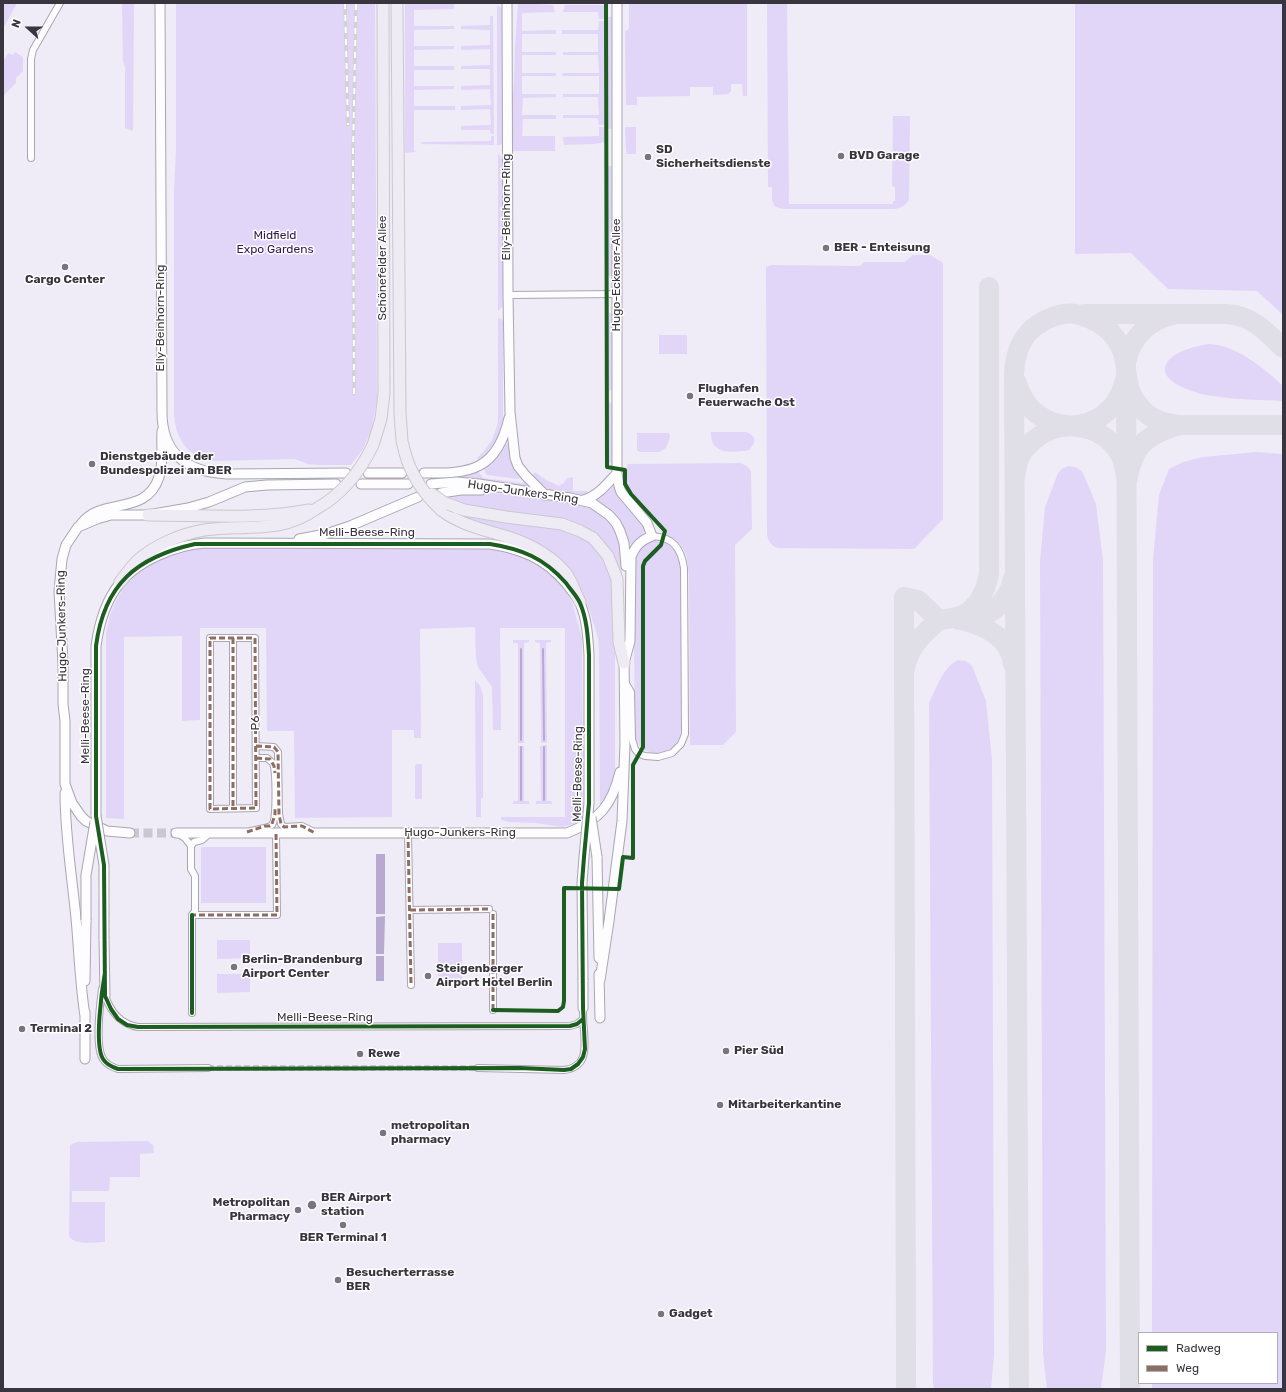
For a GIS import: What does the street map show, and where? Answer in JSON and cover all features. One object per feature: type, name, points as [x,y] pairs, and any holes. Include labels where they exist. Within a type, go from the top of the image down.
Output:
[{"type":"highway","name":"Schönefelder Allee","points":[[120,582],[138,560],[152,550],[173,539],[203,530],[268,527],[298,520],[333,498],[352,480],[367,458],[373,445],[381,419],[384,393],[383,3]]},
{"type":"highway","name":"Schönefelder Allee","points":[[397,3],[399,398],[400,427],[405,453],[411,471],[426,484],[433,502],[441,510],[465,524],[512,539],[541,552],[565,572],[580,602]]},
{"type":"highway","points":[[426,484],[436,497],[464,510],[562,524],[593,538],[608,556],[617,579],[619,642],[624,663]]},
{"type":"highway","points":[[148,515],[262,515],[288,514],[316,509]]},
{"type":"street","points":[[31,158],[31,59],[33,50],[60,3]]},
{"type":"street","name":"Elly-Beinhorn-Ring","points":[[160,3],[162,426],[168,443],[179,458],[193,468],[201,471],[227,474],[346,473]]},
{"type":"street","name":"Elly-Beinhorn-Ring","points":[[507,3],[510,412],[518,466],[545,495]]},
{"type":"street","name":"Hugo-Eckener-Allee","points":[[617,3],[617,473],[619,486],[622,492],[647,523],[652,536]]},
{"type":"street","points":[[508,295],[617,294]]},
{"type":"street","name":"Elly-Beinhorn-Ring","points":[[424,473],[450,474],[464,472],[484,462],[498,448],[503,440],[510,412]]},
{"type":"street","name":"Hugo-Junkers-Ring","points":[[130,833],[107,831],[86,820],[72,803],[65,784],[65,721],[63,704],[63,664],[59,591],[62,558],[66,545],[86,517],[111,506],[123,506],[136,502],[147,496],[155,487],[160,476],[162,426]]},
{"type":"street","points":[[368,474],[402,473]]},
{"type":"street","points":[[583,500],[601,490],[617,473]]},
{"type":"street","name":"Hugo-Junkers-Ring","points":[[426,484],[457,482],[479,484],[583,500],[592,503],[609,515],[616,522],[620,531],[624,543],[626,566],[624,663],[625,744],[622,822],[600,980]]},
{"type":"street","points":[[78,527],[111,514],[148,515],[195,506],[245,487],[267,485],[336,484]]},
{"type":"street","points":[[361,484],[408,484]]},
{"type":"street","points":[[441,493],[474,490],[530,493]]},
{"type":"street","points":[[270,543],[326,534],[350,526],[418,497]]},
{"type":"street","points":[[624,663],[630,641],[631,557],[636,546],[641,541],[652,536]]},
{"type":"street","name":"Hugo-Junkers-Ring","points":[[624,681],[631,692],[632,739],[635,749],[642,755],[652,757],[672,753],[681,744],[685,734],[684,568],[680,553],[674,543],[664,538],[652,536]]},
{"type":"street","name":"Melli-Beese-Ring","points":[[208,1068],[118,1069],[107,1064],[103,1060],[100,1050],[99,1011],[104,993],[105,972],[104,865],[96,816],[96,646],[104,612],[120,582],[149,560],[164,552],[180,547],[205,543],[490,544],[509,547],[536,557],[550,567],[569,587],[580,602],[587,632],[589,655],[589,803],[582,883],[583,1018],[585,1053],[581,1061],[575,1067],[564,1070],[478,1068]]},
{"type":"street","name":"P6","points":[[210,638],[232,638],[256,638],[256,808],[210,809],[210,638]]},
{"type":"street","name":"P6","points":[[232,638],[233,808]]},
{"type":"street","name":"Hugo-Junkers-Ring","points":[[176,833],[568,833],[585,824],[602,812],[614,792],[620,770],[620,693],[624,681]]},
{"type":"street","points":[[256,746],[274,747],[278,752],[279,814],[281,824],[284,827],[302,826],[315,833]]},
{"type":"street","points":[[247,832],[265,826],[270,826],[275,814],[274,766],[270,759],[256,758]]},
{"type":"street","points":[[65,784],[66,814],[76,921],[80,987],[85,1016]]},
{"type":"street","name":"Melli-Beese-Ring","points":[[589,803],[597,857],[600,1018]]},
{"type":"street","name":"Melli-Beese-Ring","points":[[85,1059],[86,881],[96,816]]},
{"type":"street","points":[[191,846],[194,842],[202,840],[211,832]]},
{"type":"street","points":[[192,915],[277,915],[276,832]]},
{"type":"street","points":[[176,833],[185,838],[191,846],[191,869],[195,876],[195,911],[192,915],[192,1013]]},
{"type":"street","points":[[408,833],[411,986]]},
{"type":"street","points":[[410,910],[491,912],[494,1010]]},
{"type":"street","name":"Melli-Beese-Ring","points":[[104,993],[110,1009],[118,1019],[127,1025],[138,1028],[570,1026],[578,1024],[583,1018]]},
{"type":"green space","points":[[3,3],[17,3],[3,29]]},
{"type":"green space","points":[[122,3],[134,3],[133,131],[125,128],[125,67],[123,61]]},
{"type":"green space","name":"Midfield Expo Gardens","points":[[176,3],[375,3],[377,401],[371,431],[363,449],[351,465],[316,465],[308,464],[295,459],[213,461],[204,459],[189,451],[180,438],[174,413]]},
{"type":"green space","points":[[405,3],[454,3],[454,9],[414,10],[414,26],[454,26],[454,29],[414,30],[414,46],[454,46],[454,49],[414,50],[414,66],[454,66],[454,70],[414,70],[414,86],[454,86],[454,89],[414,90],[414,106],[455,106],[455,110],[414,110],[414,151],[416,152],[405,153]]},
{"type":"green space","points":[[518,3],[553,5],[555,12],[522,13],[522,31],[556,30],[556,34],[522,34],[522,52],[556,52],[556,55],[522,55],[522,73],[556,73],[556,76],[522,76],[522,94],[556,94],[556,97],[523,98],[522,115],[556,115],[556,119],[523,119],[522,136],[555,136],[555,151],[511,151],[510,102],[513,94],[514,82]]},
{"type":"green space","points":[[629,3],[747,3],[747,96],[743,96],[742,84],[731,84],[731,92],[729,92],[729,94],[713,95],[713,87],[690,87],[690,96],[637,97],[637,105],[626,105],[625,31],[629,29]]},
{"type":"green space","points":[[767,3],[787,3],[789,204],[893,204],[893,201],[895,201],[895,187],[892,186],[893,116],[910,116],[909,199],[903,206],[894,209],[783,209],[778,208],[773,204],[772,187],[768,187]]},
{"type":"green space","points":[[1075,3],[1283,3],[1283,315],[1257,291],[1168,289],[1131,253],[1075,254]]},
{"type":"green space","points":[[565,5],[604,5],[604,19],[599,19],[598,12],[563,12]]},
{"type":"green space","points":[[497,6],[501,7],[502,10],[503,141],[501,145],[497,145]]},
{"type":"green space","points":[[490,16],[493,16],[494,134],[491,134],[490,130],[461,130],[461,126],[491,125],[490,109],[461,110],[461,106],[491,105],[490,89],[461,90],[461,86],[490,85],[490,69],[461,69],[461,66],[490,65],[490,49],[461,50],[461,46],[490,45],[490,30],[461,29],[461,26],[490,25]]},
{"type":"green space","points":[[608,17],[613,17],[613,129],[608,129]]},
{"type":"green space","points":[[599,21],[604,21],[605,125],[599,125],[598,118],[563,118],[563,115],[599,115],[598,97],[563,97],[563,94],[599,94],[599,76],[563,76],[562,73],[599,73],[598,55],[563,55],[563,52],[598,52],[598,34],[562,34],[562,30],[598,30]]},
{"type":"green space","points":[[15,52],[23,57],[23,71],[16,78],[16,83],[3,96],[3,62],[8,53],[13,55]]},
{"type":"green space","points":[[599,127],[605,127],[605,142],[564,145],[563,137],[599,136]]},
{"type":"green space","points":[[625,127],[636,127],[636,154],[627,154]]},
{"type":"green space","points":[[491,136],[494,136],[494,145],[422,144],[421,142],[491,141]]},
{"type":"green space","points":[[498,153],[503,162],[503,306],[498,311]]},
{"type":"green space","points":[[608,166],[612,166],[613,169],[613,276],[608,276]]},
{"type":"green space","points":[[913,255],[930,255],[943,263],[943,519],[914,549],[778,548],[773,546],[768,539],[767,534],[766,267],[771,265],[860,266],[864,262],[905,262]]},
{"type":"green space","points":[[609,313],[613,313],[614,388],[609,391]]},
{"type":"green space","points":[[498,318],[503,321],[503,425],[499,436],[488,454],[479,461],[477,458],[492,440],[498,423]]},
{"type":"green space","points":[[659,335],[687,335],[687,354],[659,354]]},
{"type":"green space","points":[[1209,344],[1229,348],[1258,365],[1283,386],[1283,401],[1206,395],[1184,388],[1170,379],[1166,373],[1165,367],[1169,360],[1188,349]]},
{"type":"green space","points":[[609,402],[614,405],[614,465],[609,462]]},
{"type":"green space","points":[[711,432],[746,432],[754,438],[754,442],[749,450],[736,452],[723,451],[714,445]]},
{"type":"green space","points":[[637,433],[669,433],[670,437],[666,448],[659,452],[640,452],[637,450]]},
{"type":"green space","points":[[506,443],[510,445],[522,477],[518,479],[487,475],[483,468],[500,454]]},
{"type":"green space","points":[[1256,452],[1283,454],[1283,1389],[1152,1389],[1152,1384],[1278,1384],[1278,1332],[1152,1332],[1153,560],[1159,495],[1169,469],[1183,462],[1203,457]]},
{"type":"green space","points":[[740,463],[747,466],[751,471],[752,529],[735,545],[736,732],[723,745],[690,745],[688,562],[681,546],[666,535],[667,530],[662,527],[630,490],[626,480],[626,470],[628,464]]},
{"type":"green space","points":[[1069,466],[1075,467],[1082,471],[1096,504],[1103,561],[1106,1350],[1101,1389],[1047,1389],[1043,1353],[1040,562],[1045,507],[1058,473],[1063,468]]},
{"type":"green space","points":[[478,471],[483,478],[522,483],[525,481],[532,488],[430,480],[429,478],[461,476],[473,474]]},
{"type":"green space","points":[[535,472],[546,480],[559,486],[564,483],[567,478],[573,477],[573,491],[588,491],[585,494],[573,495],[550,490],[530,477]]},
{"type":"green space","points":[[612,485],[643,524],[643,533],[634,544],[629,545],[628,538],[622,524],[617,518],[594,500]]},
{"type":"green space","points":[[475,492],[570,502],[586,505],[595,509],[610,522],[618,535],[621,550],[622,575],[611,551],[599,538],[479,509],[479,507],[462,503],[448,497],[448,494]]},
{"type":"green space","points":[[449,510],[471,517],[570,531],[580,535],[598,549],[610,570],[615,595],[615,771],[610,790],[600,807],[599,649],[598,638],[584,598],[566,569],[467,521]]},
{"type":"green space","points":[[655,540],[661,541],[660,544],[644,559],[641,568],[642,744],[640,747],[635,736],[633,564],[640,548],[646,543]]},
{"type":"green space","points":[[664,542],[674,550],[681,570],[681,729],[680,736],[673,747],[664,752],[658,753],[644,750],[644,569],[647,561]]},
{"type":"green space","points":[[190,547],[490,548],[507,550],[532,560],[551,573],[563,587],[572,602],[582,638],[583,819],[562,827],[501,820],[501,817],[565,817],[565,628],[500,628],[501,730],[493,730],[492,687],[478,667],[476,659],[475,627],[420,629],[421,738],[414,738],[414,730],[392,730],[392,817],[295,818],[294,731],[267,731],[266,628],[200,628],[200,720],[182,721],[182,636],[124,637],[124,819],[106,818],[106,632],[111,612],[116,600],[130,580],[139,571],[159,557]]},
{"type":"green space","points":[[513,640],[529,640],[529,642],[524,643],[524,743],[518,743],[518,643],[513,643]]},
{"type":"green space","points":[[535,640],[551,640],[551,642],[546,643],[547,743],[541,743],[540,643],[535,642]]},
{"type":"green space","points":[[958,660],[966,661],[972,666],[986,701],[992,760],[994,1355],[991,1389],[934,1389],[933,1382],[929,703],[944,673],[953,663]]},
{"type":"green space","points":[[475,680],[480,686],[483,695],[483,798],[481,798],[481,817],[476,817]]},
{"type":"green space","points":[[547,745],[547,801],[551,801],[552,804],[536,804],[536,801],[541,801],[540,746]]},
{"type":"green space","points":[[518,746],[524,746],[524,801],[529,801],[529,804],[513,804],[513,801],[518,801]]},
{"type":"green space","points":[[422,764],[422,799],[415,799],[415,765]]},
{"type":"green space","points":[[201,847],[266,847],[266,903],[201,903]]},
{"type":"green space","points":[[217,940],[250,940],[250,958],[217,959]]},
{"type":"green space","points":[[438,943],[462,943],[462,987],[438,987]]},
{"type":"green space","points":[[217,974],[250,974],[250,992],[217,993]]},
{"type":"green space","points":[[148,1141],[153,1145],[154,1153],[140,1154],[140,1177],[110,1177],[109,1191],[72,1191],[72,1202],[105,1202],[105,1242],[86,1243],[72,1239],[69,1236],[70,1145],[77,1142]]},
{"type":"shaded area","points":[[376,854],[385,854],[385,914],[376,914]]},
{"type":"shaded area","points":[[385,916],[384,954],[376,954],[376,917]]},
{"type":"shaded area","points":[[376,956],[384,956],[384,981],[376,981]]},
{"type":"waterway","points":[[521,649],[521,740]]},
{"type":"waterway","points":[[543,649],[544,740]]},
{"type":"waterway","points":[[521,747],[521,800]]},
{"type":"waterway","points":[[544,747],[544,800]]},
{"type":"taxiway","points":[[939,620],[960,616],[968,612],[980,598],[986,586],[989,574],[989,287]]},
{"type":"taxiway","points":[[1015,478],[1019,460],[1023,451],[1044,433],[1055,428],[1067,426],[1090,429],[1100,434],[1110,442],[1122,458],[1127,481],[1133,459],[1137,450],[1143,443],[1158,433],[1180,425],[1164,423],[1155,419],[1146,413],[1137,403],[1133,398],[1129,387],[1125,362],[1120,345],[1110,331],[1088,318],[1074,314],[1054,316],[1032,329],[1021,344],[1017,355],[1014,373],[1019,1389]]},
{"type":"taxiway","points":[[1084,314],[1235,315],[1243,317],[1258,325],[1283,348]]},
{"type":"taxiway","points":[[1130,1389],[1126,363],[1132,345],[1143,330],[1158,320],[1177,314]]},
{"type":"taxiway","points":[[1017,383],[1025,401],[1038,415],[1053,423],[1070,425],[1088,423],[1103,415],[1116,402],[1124,383]]},
{"type":"taxiway","points":[[1167,425],[1283,425]]},
{"type":"taxiway","points":[[959,620],[978,617],[994,610],[1006,597],[1013,579]]},
{"type":"taxiway","points":[[904,673],[906,664],[908,656],[912,649],[921,637],[939,620],[918,600],[904,597],[904,656],[906,1347],[906,1389]]},
{"type":"taxiway","points":[[962,620],[987,629],[1002,640],[1011,655],[1013,664]]},
{"type":"tunnel","points":[[130,833],[176,833]]},
{"type":"tunnel","points":[[208,1068],[478,1068]]},
{"type":"railway","points":[[345,3],[348,125]]},
{"type":"railway","points":[[354,394],[353,153],[356,3]]},
{"type":"marked path","points":[[210,638],[255,638],[256,808],[210,809],[210,638]]},
{"type":"marked path","points":[[233,638],[233,808]]},
{"type":"marked path","points":[[256,746],[274,747],[278,752],[279,814],[281,824],[284,827],[302,826],[315,833]]},
{"type":"marked path","points":[[256,758],[270,759],[274,766],[275,773]]},
{"type":"marked path","points":[[247,832],[265,826],[270,826],[275,814],[275,807]]},
{"type":"marked path","points":[[192,917],[192,915],[277,915],[276,832]]},
{"type":"marked path","points":[[408,833],[411,985]]},
{"type":"marked path","points":[[410,910],[489,909]]},
{"type":"marked path","points":[[493,914],[493,1010]]},
{"type":"cycle path","points":[[493,1010],[558,1011],[563,1007],[564,888],[619,889],[623,857],[633,858],[633,765],[643,747],[643,566],[645,561],[661,545],[665,531],[631,494],[625,484],[625,470],[607,467],[606,3]]},
{"type":"cycle path","points":[[105,972],[104,980],[102,991],[99,1030],[100,1052],[106,1062],[118,1069],[520,1068],[564,1070],[571,1069],[578,1064],[583,1057],[585,1049],[583,1008],[582,883],[589,803],[589,655],[586,622],[580,603],[558,574],[532,556],[502,546],[490,544],[195,544],[156,557],[140,566],[127,577],[116,590],[107,606],[100,624],[96,646],[96,816],[104,865],[105,996],[118,1019],[127,1025],[138,1027],[570,1026],[577,1024],[583,1019]]},
{"type":"cycle path","points":[[192,915],[192,1013]]},
{"type":"place","name":"BVD Garage","points":[[841,156]]},
{"type":"place","name":"SD Sicherheitsdienste","points":[[648,157]]},
{"type":"place","name":"BER - Enteisung","points":[[826,248]]},
{"type":"place","name":"Cargo Center","points":[[65,267]]},
{"type":"place","name":"Flughafen Feuerwache Ost","points":[[690,396]]},
{"type":"place","name":"Dienstgebäude der Bundespolizei am BER","points":[[92,464]]},
{"type":"place","name":"Berlin-Brandenburg Airport Center","points":[[234,967]]},
{"type":"place","name":"Steigenberger Airport Hotel Berlin","points":[[428,976]]},
{"type":"place","name":"Terminal 2","points":[[22,1029]]},
{"type":"place","name":"Pier Süd","points":[[726,1051]]},
{"type":"place","name":"Rewe","points":[[360,1054]]},
{"type":"place","name":"Mitarbeiterkantine","points":[[720,1105]]},
{"type":"place","name":"metropolitan pharmacy","points":[[383,1133]]},
{"type":"place","name":"BER Airport station","points":[[312,1205]]},
{"type":"place","name":"Metropolitan Pharmacy","points":[[298,1210]]},
{"type":"place","name":"BER Terminal 1","points":[[343,1225]]},
{"type":"place","name":"Besucherterrasse BER","points":[[338,1280]]},
{"type":"place","name":"Gadget","points":[[661,1314]]}]
